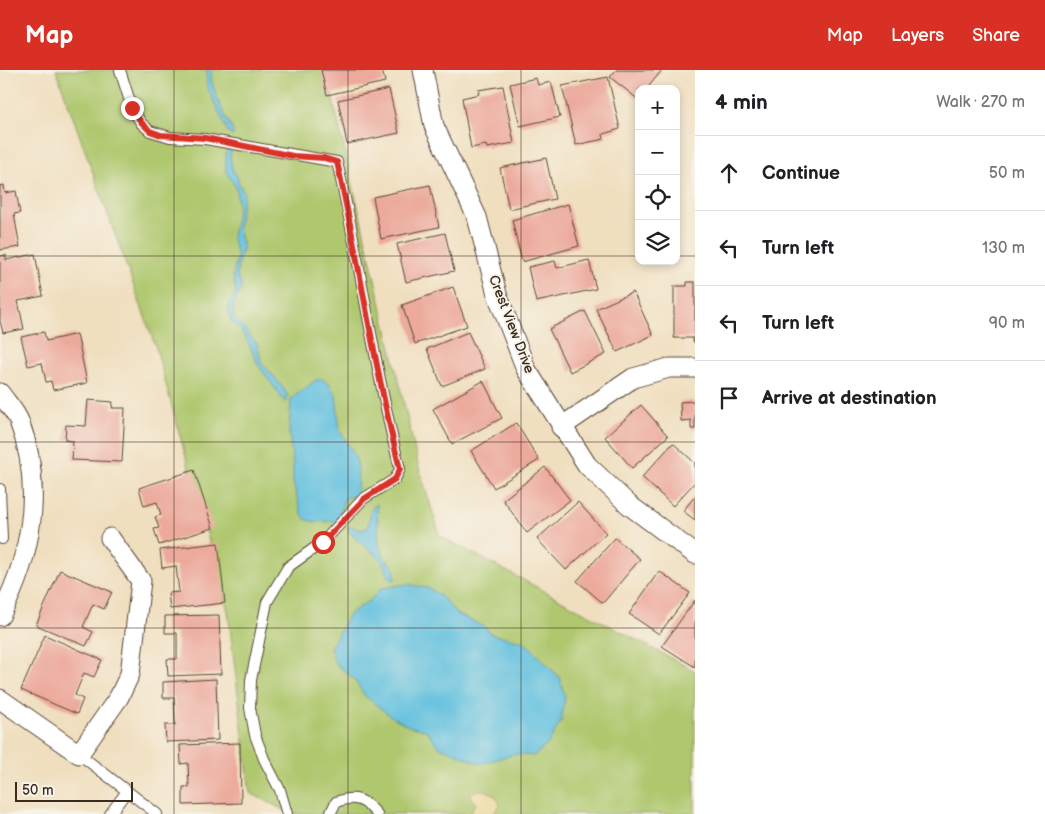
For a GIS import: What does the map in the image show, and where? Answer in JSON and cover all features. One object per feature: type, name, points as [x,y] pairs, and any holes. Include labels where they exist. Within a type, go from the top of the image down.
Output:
[{"type":"street","name":"Crest View Drive","points":[[423,70],[434,126],[477,217],[498,294],[523,360],[561,427],[588,465],[629,505],[695,554]]},
{"type":"street","points":[[561,427],[633,378],[669,368],[695,368]]},
{"type":"street","points":[[0,393],[19,420],[33,475],[30,536],[14,590],[0,616]]},
{"type":"street","points":[[0,699],[79,754],[119,697],[130,674],[141,581],[110,538]]},
{"type":"lane","points":[[120,70],[132,108],[141,122],[150,131],[170,138],[205,138],[293,156],[324,158],[337,162],[350,219],[386,414],[400,469],[395,479],[364,499],[323,542],[288,567],[267,602],[251,680],[250,708],[255,735],[264,759],[280,790],[287,814]]},
{"type":"lane","points":[[0,489],[2,539]]},
{"type":"lane","points":[[79,754],[157,814]]},
{"type":"lane","points":[[110,814],[127,791]]},
{"type":"lane","points":[[330,814],[336,802],[350,797],[368,803],[377,814]]},
{"type":"green space","points":[[56,70],[326,70],[419,468],[440,536],[695,671],[695,814],[292,814],[250,793],[228,611],[156,348]]},
{"type":"sand","points":[[478,790],[489,792],[497,798],[500,805],[493,814],[472,814],[472,809],[477,803],[471,799],[471,794]]},
{"type":"water","points":[[206,70],[211,70],[215,92],[231,127],[233,136],[229,134],[207,87]]},
{"type":"water","points":[[228,146],[232,147],[230,157],[233,172],[237,175],[244,193],[238,228],[243,248],[238,264],[237,277],[241,283],[241,288],[233,306],[234,317],[258,345],[261,363],[288,395],[285,402],[258,365],[249,344],[242,332],[231,321],[229,313],[229,303],[236,291],[233,276],[237,256],[232,237],[238,207],[236,188],[226,172],[226,151]]},
{"type":"water","points":[[322,379],[329,384],[336,395],[340,431],[354,454],[358,467],[357,498],[350,496],[344,500],[337,521],[314,522],[305,519],[301,512],[293,483],[289,433],[291,399],[316,380]]},
{"type":"water","points":[[377,504],[379,545],[384,557],[395,569],[395,579],[390,580],[382,562],[377,556],[348,530],[349,526],[362,530],[367,528],[372,508]]},
{"type":"water","points":[[407,584],[428,588],[441,596],[457,614],[485,627],[491,634],[522,641],[560,678],[565,697],[561,721],[548,744],[534,756],[514,754],[481,764],[438,746],[426,730],[408,726],[389,715],[364,695],[354,679],[335,663],[330,648],[349,614],[369,601],[382,588]]},
{"type":"building","points":[[321,70],[382,70],[385,82],[327,95]]},
{"type":"building","points":[[616,70],[662,70],[650,85],[635,85],[635,97],[610,77]]},
{"type":"building","points":[[608,77],[620,129],[603,134],[604,139],[576,145],[562,86]]},
{"type":"building","points":[[536,78],[538,85],[551,82],[560,117],[520,126],[510,84]]},
{"type":"building","points":[[503,86],[514,143],[487,148],[486,145],[471,148],[462,98],[479,94],[478,90]]},
{"type":"building","points":[[389,89],[399,133],[347,144],[338,100]]},
{"type":"building","points":[[546,158],[555,199],[509,209],[500,168]]},
{"type":"building","points":[[4,185],[5,193],[16,191],[20,213],[14,214],[20,247],[0,250],[0,186]]},
{"type":"building","points":[[430,185],[439,227],[381,239],[373,197]]},
{"type":"building","points":[[568,204],[579,246],[522,262],[512,220]]},
{"type":"building","points":[[445,233],[454,271],[406,282],[397,244]]},
{"type":"building","points":[[35,254],[43,296],[18,301],[24,329],[3,333],[0,321],[0,256],[6,255],[6,260]]},
{"type":"building","points":[[589,260],[596,289],[536,302],[528,267],[555,261],[557,268]]},
{"type":"building","points":[[687,282],[695,282],[695,342],[693,342],[693,338],[674,338],[674,286],[687,286]]},
{"type":"building","points":[[453,287],[467,326],[415,344],[402,305]]},
{"type":"building","points":[[633,292],[653,335],[617,352],[596,309]]},
{"type":"building","points":[[585,311],[606,354],[570,372],[549,329]]},
{"type":"building","points":[[44,332],[46,341],[77,334],[87,383],[53,390],[51,381],[46,382],[42,363],[28,366],[21,337]]},
{"type":"building","points":[[468,332],[485,369],[442,386],[427,349]]},
{"type":"building","points":[[483,381],[502,418],[452,444],[433,409]]},
{"type":"building","points":[[88,400],[113,402],[112,408],[125,408],[122,462],[72,460],[73,441],[65,440],[66,425],[86,426]]},
{"type":"building","points":[[695,401],[695,429],[691,429],[691,420],[681,421],[680,402]]},
{"type":"building","points":[[641,405],[668,436],[632,468],[605,437]]},
{"type":"building","points":[[516,423],[539,460],[494,488],[471,451]]},
{"type":"building","points":[[673,443],[695,463],[695,482],[673,506],[642,477]]},
{"type":"building","points":[[545,467],[570,500],[527,533],[503,500]]},
{"type":"building","points":[[194,470],[213,528],[159,545],[154,529],[159,528],[155,517],[161,515],[157,502],[144,506],[139,488]]},
{"type":"building","points":[[695,496],[695,520],[683,511]]},
{"type":"building","points":[[578,502],[606,533],[566,570],[537,539]]},
{"type":"building","points":[[615,538],[640,559],[603,603],[577,581]]},
{"type":"building","points":[[218,543],[225,603],[170,609],[168,593],[179,592],[176,566],[162,568],[160,550]]},
{"type":"building","points":[[60,570],[112,592],[104,609],[93,604],[83,627],[93,632],[86,646],[36,625]]},
{"type":"building","points":[[659,571],[690,593],[659,634],[629,614]]},
{"type":"building","points":[[695,600],[695,667],[662,646]]},
{"type":"building","points":[[219,615],[221,674],[168,676],[167,659],[177,659],[177,633],[165,633],[165,616]]},
{"type":"building","points":[[45,635],[102,660],[94,677],[84,673],[75,695],[83,699],[77,714],[21,690]]},
{"type":"building","points":[[216,679],[218,740],[166,742],[165,725],[175,725],[174,698],[163,698],[163,682]]},
{"type":"building","points":[[240,743],[241,803],[183,805],[183,787],[189,787],[188,763],[181,764],[180,745]]},
{"type":"route","points":[[132,108],[141,122],[150,131],[170,138],[205,138],[293,156],[324,158],[337,162],[350,219],[356,260],[386,414],[400,469],[395,479],[364,499],[323,542]]}]
